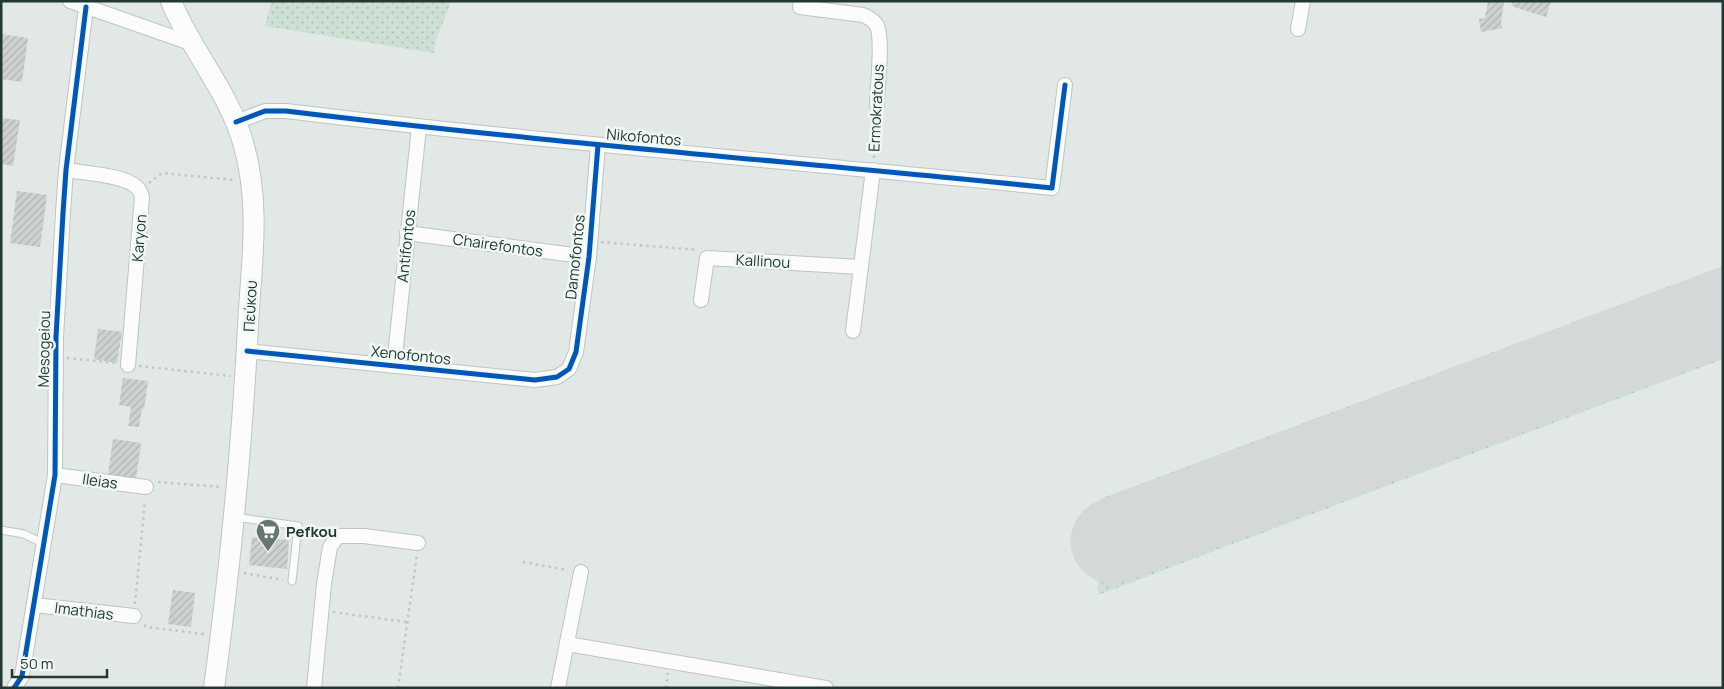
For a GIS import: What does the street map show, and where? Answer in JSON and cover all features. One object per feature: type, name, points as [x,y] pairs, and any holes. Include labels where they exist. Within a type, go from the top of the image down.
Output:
[{"type":"main road","name":"Πεύκου","points":[[171,1],[236,122],[244,144],[252,182],[255,216],[246,378],[235,516],[214,688]]},
{"type":"street","points":[[70,1],[193,44]]},
{"type":"street","points":[[1298,29],[1303,1]]},
{"type":"street","name":"Mesogeiou","points":[[14,688],[22,676],[55,475],[56,357],[66,170],[86,7]]},
{"type":"street","name":"Ermokratous","points":[[800,7],[863,15],[870,18],[876,24],[880,40],[876,105]]},
{"type":"street","name":"Nikofontos","points":[[236,122],[265,111],[286,111],[598,145],[1052,188],[1065,85]]},
{"type":"street","name":"Antifontos","points":[[394,366],[419,127]]},
{"type":"street","name":"Damofontos","points":[[569,369],[576,352],[590,241],[598,145]]},
{"type":"street","points":[[66,170],[116,178],[139,189]]},
{"type":"street","name":"Ermokratous","points":[[853,331],[873,170]]},
{"type":"street","name":"Karyon","points":[[128,365],[142,197],[139,189]]},
{"type":"street","name":"Chairefontos","points":[[408,233],[588,257]]},
{"type":"street","points":[[701,300],[707,258]]},
{"type":"street","name":"Kallinou","points":[[707,258],[860,267]]},
{"type":"street","name":"Xenofontos","points":[[247,351],[535,380],[557,377],[569,369]]},
{"type":"street","name":"Ileias","points":[[55,475],[146,487]]},
{"type":"street","points":[[314,688],[321,610],[330,547],[338,536],[364,536],[418,543]]},
{"type":"street","points":[[558,688],[581,572]]},
{"type":"street","name":"Imathias","points":[[34,604],[134,616]]},
{"type":"street","points":[[567,644],[826,688]]},
{"type":"lane","points":[[235,516],[298,526],[292,581]]},
{"type":"lane","points":[[1,530],[24,534],[44,544]]},
{"type":"path","points":[[139,189],[162,173],[252,182]]},
{"type":"path","points":[[590,241],[699,250],[707,258]]},
{"type":"path","points":[[56,357],[246,378]]},
{"type":"path","points":[[221,636],[146,627],[134,616],[146,487],[158,482],[237,489]]},
{"type":"path","points":[[398,688],[418,543]]},
{"type":"path","points":[[523,562],[581,572]]},
{"type":"path","points":[[228,571],[292,581]]},
{"type":"path","points":[[321,610],[407,622]]},
{"type":"green space","points":[[271,1],[439,1],[451,3],[436,39],[434,53],[265,26]]},
{"type":"green space","points":[[1723,266],[1723,290],[1104,523],[1104,571],[1723,336],[1723,359],[1098,595],[1100,499]]},
{"type":"building","points":[[1488,1],[1504,1],[1502,28],[1481,32],[1479,19],[1485,18]]},
{"type":"building","points":[[1513,1],[1551,1],[1546,17],[1511,6]]},
{"type":"building","points":[[1,34],[28,38],[22,82],[1,79]]},
{"type":"building","points":[[1,118],[20,120],[13,166],[1,164]]},
{"type":"building","points":[[17,191],[47,195],[40,247],[10,243]]},
{"type":"building","points":[[98,329],[122,332],[117,363],[94,359]]},
{"type":"building","points":[[123,378],[148,381],[139,427],[128,426],[131,407],[119,405]]},
{"type":"building","points":[[113,439],[141,443],[136,479],[108,475]]},
{"type":"building","points":[[252,537],[289,540],[287,569],[249,565]]},
{"type":"building","points":[[173,590],[195,593],[191,627],[168,624]]},
{"type":"runway","points":[[1113,541],[1723,312]]},
{"type":"cycle path","points":[[14,688],[22,676],[55,475],[56,337],[63,213],[66,170],[86,7]]},
{"type":"cycle path","points":[[236,122],[265,111],[286,111],[573,142],[1052,188],[1065,85]]},
{"type":"cycle path","points":[[247,351],[535,380],[557,377],[569,369],[576,352],[589,257],[598,145]]},
{"type":"place","name":"Pefkou","points":[[268,552]]}]
